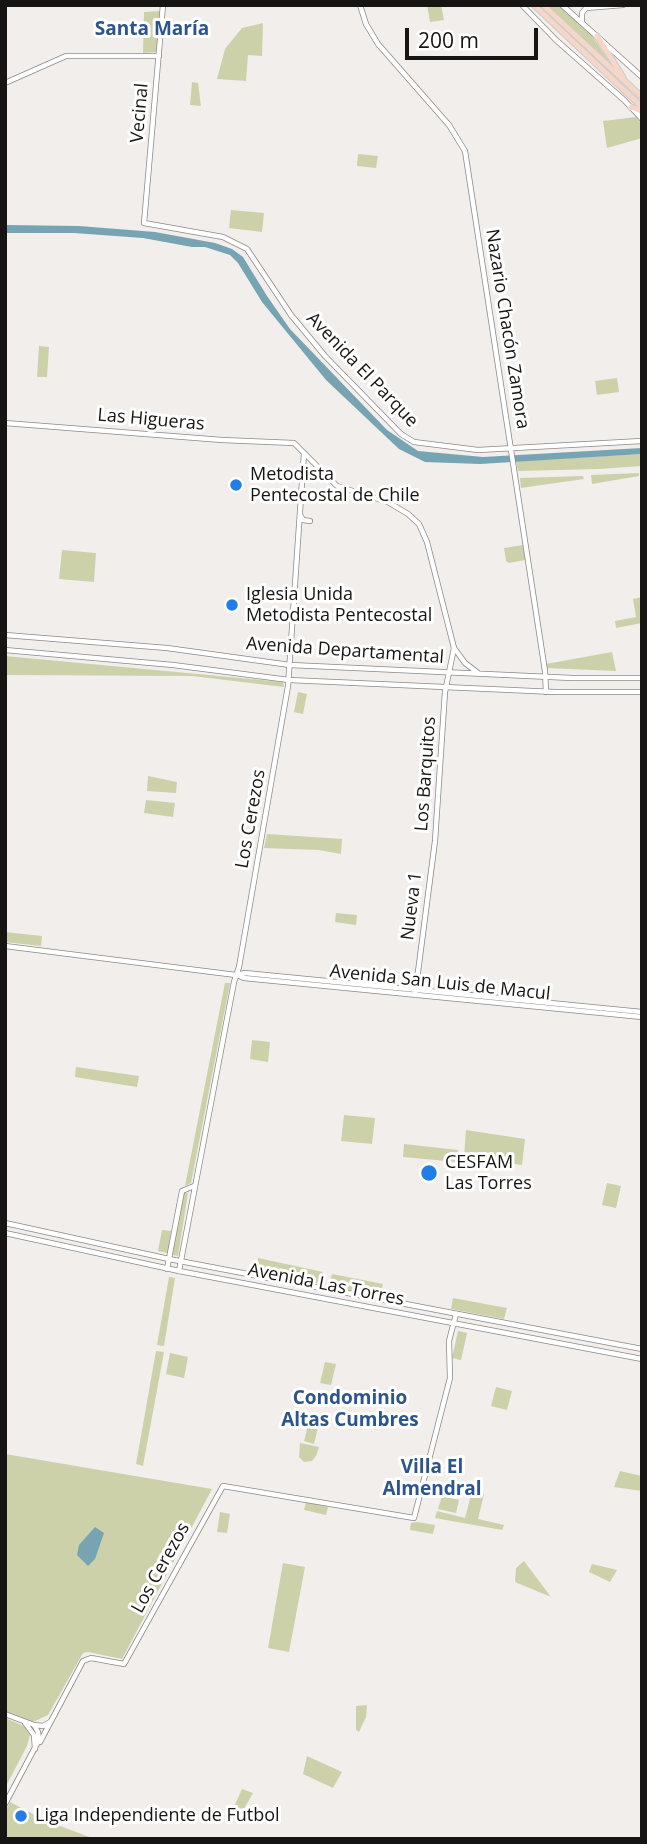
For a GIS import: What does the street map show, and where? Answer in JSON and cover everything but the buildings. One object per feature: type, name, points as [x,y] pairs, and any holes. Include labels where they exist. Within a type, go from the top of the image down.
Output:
[{"type":"main road","points":[[534,5],[642,109]]},
{"type":"main road","points":[[543,5],[642,97]]},
{"type":"main road","points":[[597,36],[626,82]]},
{"type":"main road","points":[[631,107],[642,109]]},
{"type":"street","name":"Vecinal","points":[[144,223],[163,5]]},
{"type":"street","name":"Nazario Chacón Zamora","points":[[360,5],[366,24],[378,44],[449,125],[464,147],[546,677],[545,692]]},
{"type":"street","points":[[522,5],[642,119]]},
{"type":"street","points":[[562,5],[642,77]]},
{"type":"street","points":[[582,23],[582,13],[586,8],[623,5]]},
{"type":"street","points":[[5,83],[66,56],[159,55]]},
{"type":"street","name":"Avenida El Parque","points":[[144,223],[223,237],[247,249],[292,315],[325,356],[397,431],[410,440],[423,445],[468,450],[511,450],[642,441]]},
{"type":"street","name":"Las Higueras","points":[[5,423],[294,443],[304,452]]},
{"type":"street","points":[[304,452],[337,486],[383,499],[401,509],[418,524],[426,538],[454,648],[464,663],[479,673]]},
{"type":"street","name":"Los Cerezos","points":[[179,1271],[241,958],[289,680],[304,452]]},
{"type":"street","points":[[304,466],[308,462],[314,463]]},
{"type":"street","points":[[300,515],[305,521],[310,521]]},
{"type":"street","name":"Avenida Departamental","points":[[5,635],[167,648],[290,664],[546,677],[642,678]]},
{"type":"street","name":"Los Barquitos","points":[[432,863],[447,687],[454,648]]},
{"type":"street","name":"Avenida Departamental","points":[[5,650],[173,665],[289,680],[545,692],[642,692]]},
{"type":"street","name":"Nueva 1","points":[[415,993],[432,863]]},
{"type":"street","name":"Avenida San Luis de Macul","points":[[5,946],[236,975],[241,978],[642,1015]]},
{"type":"street","name":"Los Cerezos","points":[[167,1269],[182,1191],[195,1185]]},
{"type":"street","name":"Avenida Las Torres","points":[[5,1223],[169,1259],[642,1349]]},
{"type":"street","name":"Avenida Las Torres","points":[[5,1233],[167,1269],[642,1359]]},
{"type":"street","points":[[316,1297],[318,1288]]},
{"type":"street","points":[[392,1311],[394,1302]]},
{"type":"street","points":[[453,1323],[456,1314]]},
{"type":"street","name":"Los Cerezos","points":[[50,1722],[85,1659],[124,1664],[224,1486],[414,1518],[450,1378],[448,1344],[453,1323]]},
{"type":"street","points":[[556,1343],[558,1333]]},
{"type":"street","points":[[5,1714],[22,1720],[35,1729],[46,1729]]},
{"type":"street","points":[[5,1804],[50,1722]]},
{"type":"street","points":[[35,1729],[50,1722]]},
{"type":"street","points":[[35,1729],[39,1743]]},
{"type":"street","points":[[33,1753],[35,1729]]},
{"type":"green space","points":[[427,5],[441,5],[444,20],[430,22]]},
{"type":"green space","points":[[547,5],[559,5],[593,37],[611,64],[560,20]]},
{"type":"green space","points":[[161,11],[157,52],[143,53],[144,12]]},
{"type":"green space","points":[[263,23],[262,56],[248,55],[246,81],[217,79],[225,49],[242,28]]},
{"type":"green space","points":[[192,82],[198,83],[201,106],[190,105]]},
{"type":"green space","points":[[636,117],[642,124],[642,138],[607,148],[603,121]]},
{"type":"green space","points":[[358,154],[378,156],[376,168],[357,166]]},
{"type":"green space","points":[[231,210],[264,213],[262,232],[229,228]]},
{"type":"green space","points":[[39,346],[49,347],[47,377],[37,377]]},
{"type":"green space","points":[[617,378],[619,392],[597,395],[595,381]]},
{"type":"green space","points":[[642,454],[642,466],[599,469],[518,471],[516,461]]},
{"type":"green space","points":[[639,473],[639,476],[592,484],[591,475]]},
{"type":"green space","points":[[583,476],[584,479],[521,488],[520,478]]},
{"type":"green space","points":[[523,545],[525,560],[509,563],[506,561],[504,548]]},
{"type":"green space","points":[[62,550],[96,553],[94,582],[59,579]]},
{"type":"green space","points":[[642,597],[642,623],[616,628],[615,621],[636,617],[633,599]]},
{"type":"green space","points":[[612,652],[616,671],[547,668],[546,664]]},
{"type":"green space","points":[[5,656],[283,682],[284,687],[192,676],[5,675]]},
{"type":"green space","points":[[298,692],[307,694],[303,714],[294,712]]},
{"type":"green space","points":[[148,776],[177,782],[176,793],[147,791]]},
{"type":"green space","points":[[146,800],[175,803],[173,817],[144,813]]},
{"type":"green space","points":[[267,834],[342,839],[341,854],[319,850],[264,848]]},
{"type":"green space","points":[[336,913],[357,915],[356,925],[335,922]]},
{"type":"green space","points":[[5,932],[42,936],[41,946],[5,942]]},
{"type":"green space","points":[[225,983],[230,983],[191,1183],[185,1186]]},
{"type":"green space","points":[[252,1040],[270,1042],[268,1062],[250,1059]]},
{"type":"green space","points":[[76,1067],[139,1076],[137,1087],[75,1077]]},
{"type":"green space","points":[[344,1115],[375,1118],[372,1144],[341,1141]]},
{"type":"green space","points":[[466,1130],[525,1139],[522,1165],[464,1157]]},
{"type":"green space","points":[[404,1144],[458,1150],[457,1162],[403,1157]]},
{"type":"green space","points":[[607,1183],[621,1186],[616,1208],[602,1205]]},
{"type":"green space","points":[[184,1193],[188,1193],[178,1256],[172,1255]]},
{"type":"green space","points":[[162,1230],[171,1231],[168,1253],[158,1251]]},
{"type":"green space","points":[[258,1258],[323,1272],[321,1284],[256,1271]]},
{"type":"green space","points":[[332,1274],[383,1284],[380,1296],[329,1286]]},
{"type":"green space","points":[[169,1277],[175,1278],[164,1346],[157,1345]]},
{"type":"green space","points":[[453,1298],[507,1308],[504,1319],[451,1309]]},
{"type":"green space","points":[[458,1331],[467,1333],[461,1360],[452,1358]]},
{"type":"green space","points":[[156,1351],[164,1352],[143,1466],[136,1464]]},
{"type":"green space","points":[[170,1353],[188,1357],[184,1378],[166,1374]]},
{"type":"green space","points":[[325,1362],[336,1364],[331,1385],[320,1383]]},
{"type":"green space","points":[[496,1387],[512,1391],[507,1410],[491,1406]]},
{"type":"green space","points":[[309,1421],[319,1423],[314,1444],[304,1441]]},
{"type":"green space","points":[[300,1443],[319,1447],[312,1461],[304,1462],[299,1457]]},
{"type":"green space","points":[[5,1454],[212,1489],[122,1659],[83,1653],[48,1715],[33,1722],[5,1711]]},
{"type":"green space","points":[[620,1471],[642,1476],[642,1491],[614,1487]]},
{"type":"green space","points":[[472,1491],[484,1494],[478,1519],[504,1525],[502,1530],[435,1518],[437,1511],[465,1518]]},
{"type":"green space","points":[[442,1496],[459,1500],[456,1513],[438,1509]]},
{"type":"green space","points":[[306,1502],[328,1507],[326,1515],[304,1510]]},
{"type":"green space","points":[[220,1512],[230,1514],[227,1533],[217,1532]]},
{"type":"green space","points":[[411,1523],[435,1525],[433,1534],[410,1530]]},
{"type":"green space","points":[[524,1561],[551,1597],[515,1582],[516,1568]]},
{"type":"green space","points":[[283,1563],[305,1567],[289,1652],[268,1648]]},
{"type":"green space","points":[[592,1564],[617,1570],[610,1582],[589,1572]]},
{"type":"green space","points":[[367,1705],[366,1717],[359,1732],[356,1730],[356,1706]]},
{"type":"green space","points":[[5,1718],[24,1726],[30,1735],[5,1788]]},
{"type":"green space","points":[[307,1756],[342,1772],[333,1788],[303,1774]]},
{"type":"green space","points":[[242,1789],[253,1793],[241,1814],[233,1809]]},
{"type":"green space","name":"Liga Independiente de Futbol","points":[[10,1802],[44,1820],[95,1839],[5,1839],[5,1812]]},
{"type":"water","points":[[5,225],[79,226],[155,232],[215,243],[232,249],[243,257],[290,329],[387,430],[418,451],[483,457],[642,448],[642,454],[480,464],[425,462],[399,449],[326,380],[262,302],[238,263],[230,255],[205,247],[143,238],[74,233],[5,233]]},
{"type":"water","points":[[95,1527],[104,1533],[95,1559],[88,1566],[77,1555],[79,1545]]},
{"type":"place","name":"Metodista Pentecostal de Chile","points":[[236,485]]},
{"type":"place","name":"Iglesia Unida Metodista Pentecostal","points":[[232,605]]},
{"type":"place","name":"CESFAM Las Torres","points":[[429,1173]]},
{"type":"place","name":"Liga Independiente de Futbol","points":[[21,1816]]},
{"type":"district","name":"Santa María","points":[[152,30]]},
{"type":"district","name":"Condominio Altas Cumbres","points":[[350,1410]]},
{"type":"district","name":"Villa El Almendral","points":[[432,1479]]}]
